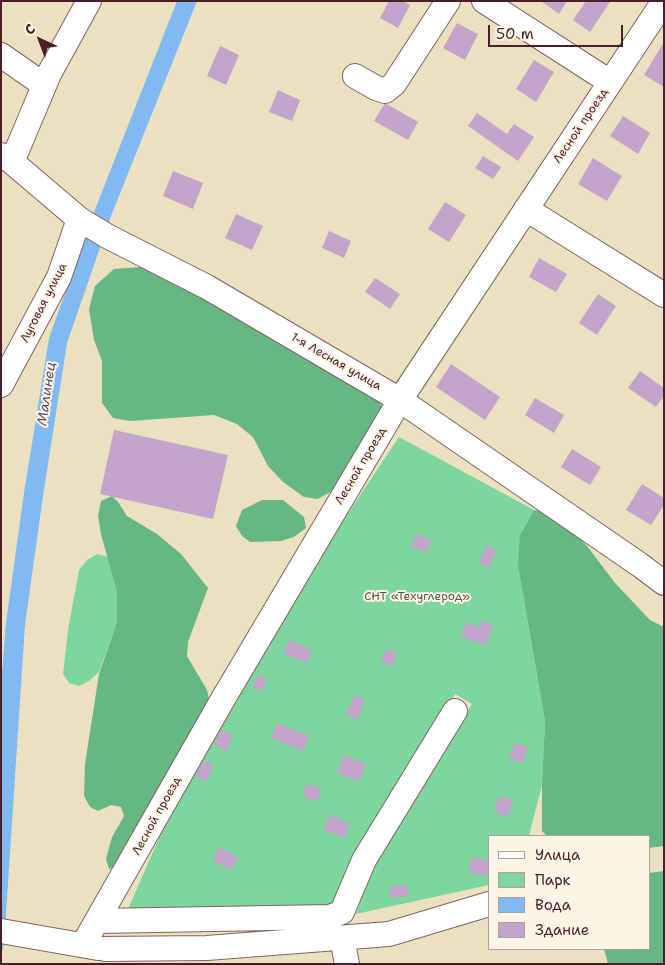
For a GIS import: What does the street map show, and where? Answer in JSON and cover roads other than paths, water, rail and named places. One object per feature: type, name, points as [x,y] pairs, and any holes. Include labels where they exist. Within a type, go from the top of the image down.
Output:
[{"type":"street","points":[[6,158],[89,1]]},
{"type":"street","points":[[355,76],[385,91],[394,84],[448,1]]},
{"type":"street","points":[[484,1],[610,82]]},
{"type":"street","name":"Лесной проезд","points":[[100,953],[97,921],[223,699],[400,400],[664,1]]},
{"type":"street","points":[[1,55],[44,85]]},
{"type":"street","name":"1-я Лесная улица","points":[[6,158],[83,221],[107,236],[207,286],[400,400],[664,583]]},
{"type":"street","points":[[526,209],[664,295]]},
{"type":"street","name":"Луговая улица","points":[[1,385],[59,277],[83,221]]},
{"type":"street","points":[[97,921],[330,917],[342,912],[364,860],[455,711]]},
{"type":"street","points":[[6,932],[100,953],[207,948],[389,934],[488,904]]},
{"type":"street","points":[[342,938],[347,964]]},
{"type":"water","name":"Малинец","points":[[177,1],[197,1],[111,216],[67,343],[25,625],[4,944],[1,955],[1,685],[6,623],[24,493],[49,338],[94,212]]},
{"type":"park label","name":"СНТ «Техуглерод»","points":[[417,597]]}]
